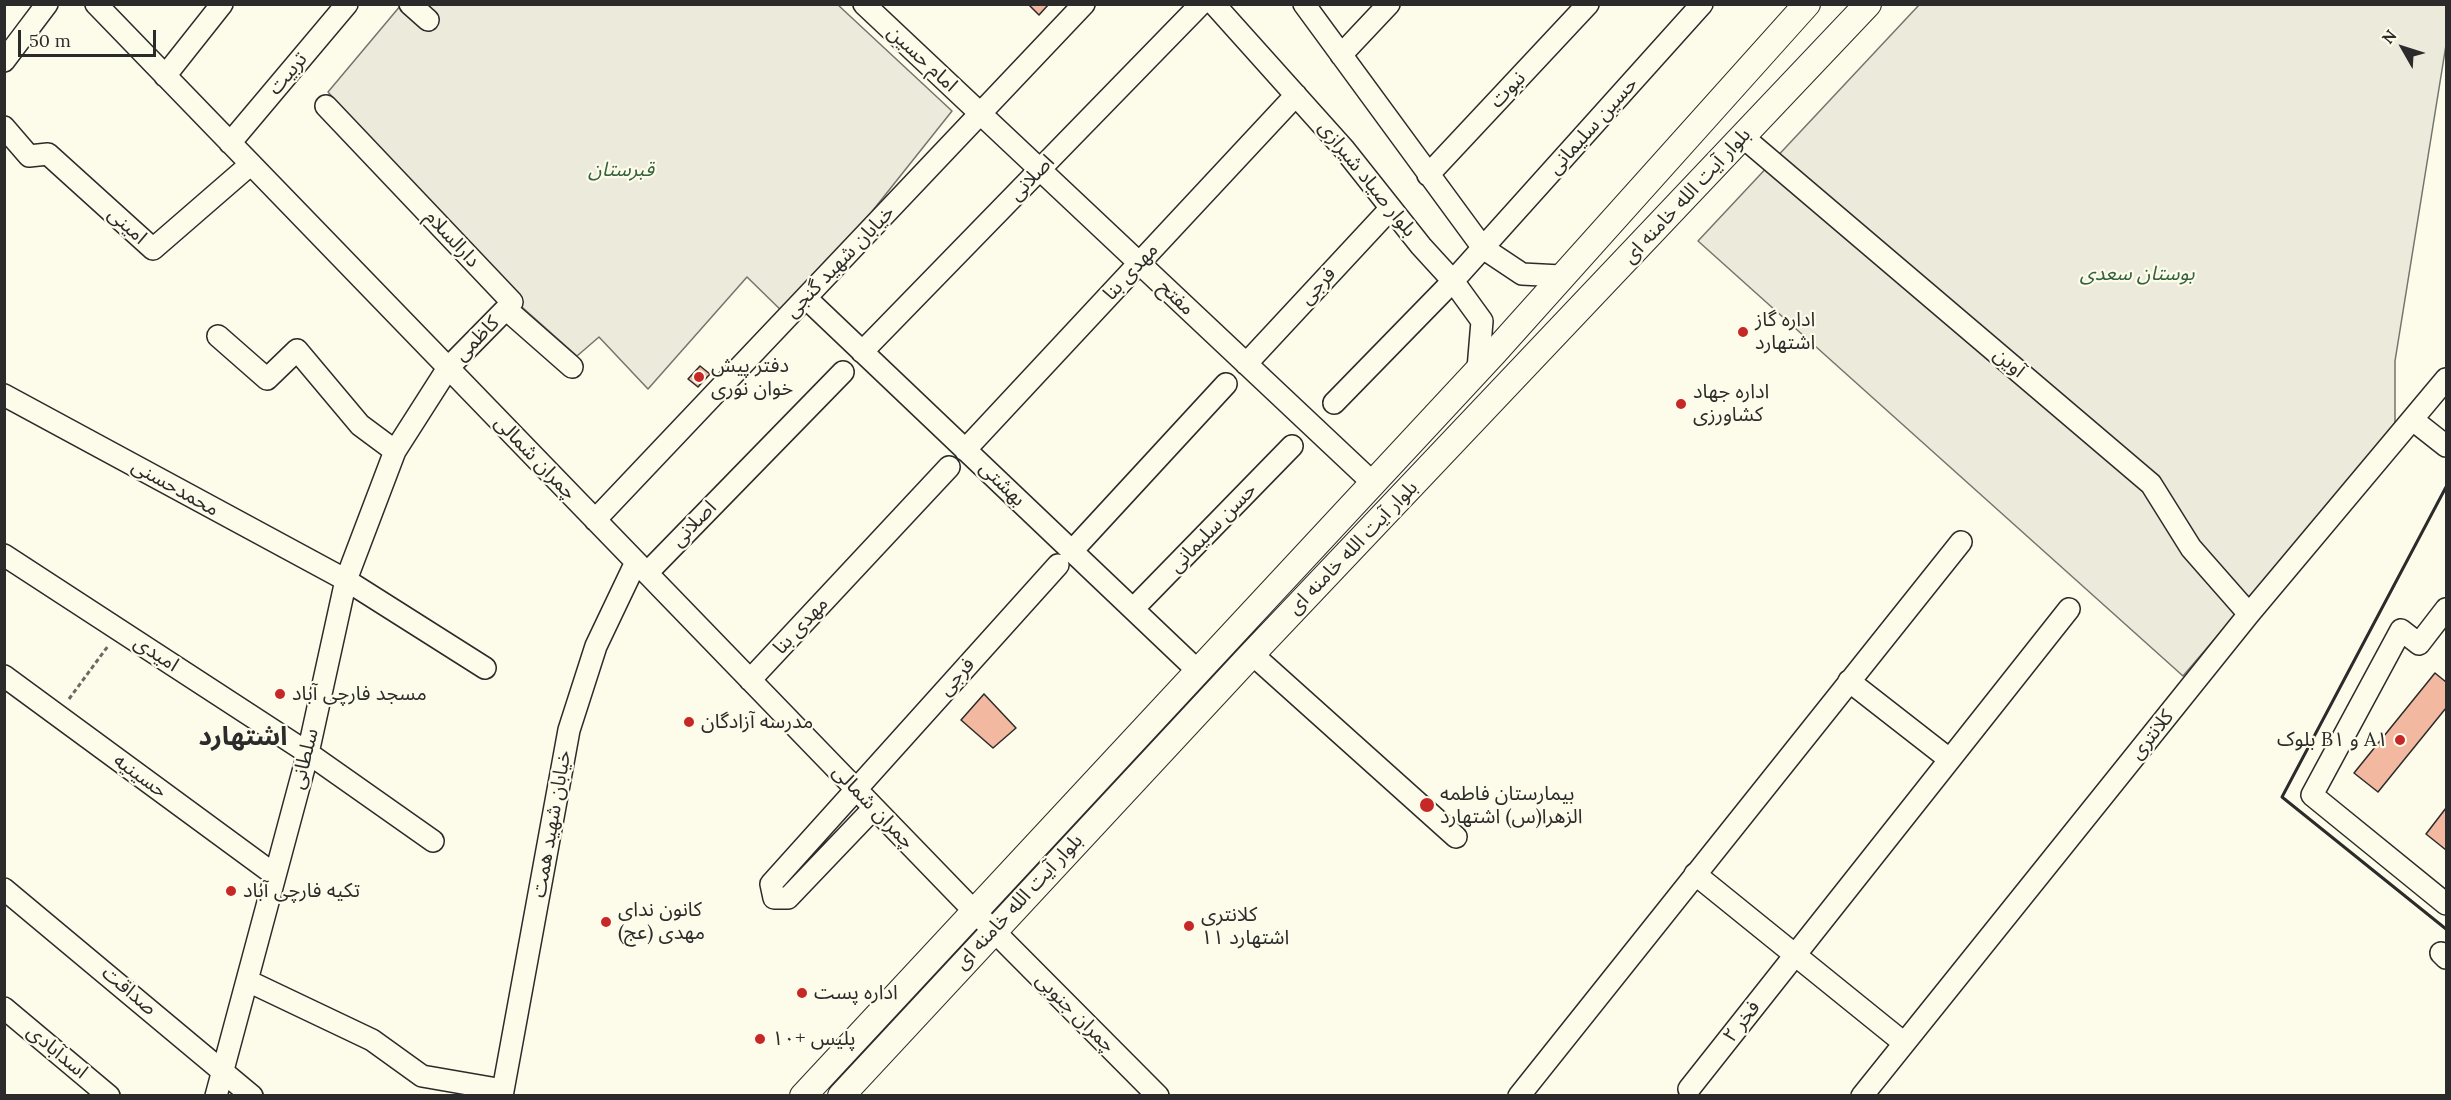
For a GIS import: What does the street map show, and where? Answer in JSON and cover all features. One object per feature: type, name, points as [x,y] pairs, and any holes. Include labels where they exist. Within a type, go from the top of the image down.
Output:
[{"type":"main road","name":"بلوار آیت الله خامنه ای","points":[[803,1095],[1478,369],[1807,4]]},
{"type":"main road","name":"بلوار آیت الله خامنه ای","points":[[841,1095],[1252,654],[1868,4]]},
{"type":"street","points":[[4,61],[47,4]]},
{"type":"street","name":"چمران شمالی","points":[[96,4],[993,930]]},
{"type":"street","points":[[165,76],[222,4]]},
{"type":"street","name":"تربیت","points":[[230,143],[347,4]]},
{"type":"street","points":[[410,4],[428,20]]},
{"type":"street","name":"امام حسین","points":[[864,4],[980,114]]},
{"type":"street","name":"خیابان شهید گنجی","points":[[595,520],[1084,4]]},
{"type":"street","name":"اصلانی","points":[[862,352],[1201,4]]},
{"type":"street","name":"بلوار صیاد شیرازی","points":[[1214,4],[1344,149],[1453,281],[1482,321],[1478,369]]},
{"type":"street","points":[[1235,4],[1234,14],[1237,28]]},
{"type":"street","points":[[1304,4],[1483,248],[1522,274],[1561,276]]},
{"type":"street","points":[[1341,55],[1389,4]]},
{"type":"street","name":"نبوت","points":[[1428,175],[1588,4]]},
{"type":"street","name":"حسین سلیمانی","points":[[1453,281],[1702,4]]},
{"type":"street","name":"مهدی بنا","points":[[965,450],[1296,95]]},
{"type":"street","name":"دارالسلام","points":[[326,106],[512,302],[506,309],[572,367]]},
{"type":"street","name":"مفتح","points":[[980,114],[1373,483]]},
{"type":"street","name":"امینی","points":[[4,127],[29,156],[48,154],[153,249],[251,164]]},
{"type":"street","name":"آوین","points":[[1743,137],[2151,484],[2192,548],[2249,614]]},
{"type":"street","name":"فرجی","points":[[1246,364],[1391,208]]},
{"type":"street","points":[[1334,403],[1453,281]]},
{"type":"street","name":"بهشتی","points":[[806,298],[965,450],[1065,558],[1133,609],[1198,671]]},
{"type":"street","name":"کاظمی","points":[[448,368],[506,309]]},
{"type":"street","points":[[219,336],[267,379],[297,350],[360,425],[395,452]]},
{"type":"street","name":"سلطانی","points":[[216,1095],[308,753],[346,580],[395,452],[448,368]]},
{"type":"street","name":"اصلانی","points":[[641,567],[843,372]]},
{"type":"street","name":"کلانتری","points":[[1862,1095],[2249,614],[2414,420],[2446,379]]},
{"type":"street","name":"فرجی","points":[[874,808],[788,898],[774,898],[771,884],[1065,558],[1226,384]]},
{"type":"street","name":"محمدحسنی","points":[[4,395],[346,580],[485,668]]},
{"type":"street","points":[[2414,420],[2446,446]]},
{"type":"street","name":"حسن سلیمانی","points":[[1133,609],[1292,446]]},
{"type":"street","name":"مهدی بنا","points":[[750,680],[950,466]]},
{"type":"street","points":[[1519,1095],[1961,543]]},
{"type":"street","name":"امیدی","points":[[4,555],[308,753],[433,842]]},
{"type":"street","name":"خیابان شهید همت","points":[[502,1093],[569,730],[596,646],[641,567]]},
{"type":"street","name":"فخر ۲","points":[[1689,1089],[2069,609]]},
{"type":"street","points":[[2446,609],[2419,644],[2401,630],[2312,795],[2446,904]]},
{"type":"street","points":[[1252,654],[1456,837]]},
{"type":"street","name":"حسینیه","points":[[4,676],[275,875]]},
{"type":"street","points":[[1850,681],[1949,759]]},
{"type":"street","points":[[1695,874],[1904,1043]]},
{"type":"street","name":"صداقت","points":[[4,889],[252,1095]]},
{"type":"street","name":"چمران جنوبی","points":[[993,930],[1158,1095]]},
{"type":"street","points":[[248,981],[372,1041],[422,1076],[502,1093]]},
{"type":"street","name":"اسدآبادی","points":[[4,1008],[109,1095]]},
{"type":"path","points":[[57,715],[120,630]]},
{"type":"green space","name":"قبرستان","points":[[837,4],[952,111],[788,317],[747,277],[648,389],[599,337],[577,356],[523,308],[328,92],[401,5]]},
{"type":"green space","name":"بوستان سعدی","points":[[1919,5],[2446,5],[2446,45],[2395,361],[2395,428],[2183,676],[1698,241]]},
{"type":"building","points":[[1028,4],[1049,4],[1039,15]]},
{"type":"building","name":"دفتر پیش خوان نوری","points":[[700,366],[710,374],[698,387],[688,379]]},
{"type":"building","name":"بلوک B۱ و A۱","points":[[2435,673],[2446,682],[2446,708],[2378,792],[2354,773]]},
{"type":"building","points":[[984,694],[1016,728],[993,748],[961,720]]},
{"type":"building","points":[[2446,808],[2446,850],[2426,834]]},
{"type":"wall","points":[[2446,487],[2282,797],[2446,929]]},
{"type":"place","name":"اداره گاز اشتهارد","points":[[1743,332]]},
{"type":"place","name":"دفتر پیش خوان نوری","points":[[699,377]]},
{"type":"place","name":"اداره جهاد کشاورزی","points":[[1681,404]]},
{"type":"place","name":"مسجد فارچی آباد","points":[[280,694]]},
{"type":"place","name":"مدرسه آزادگان","points":[[689,722]]},
{"type":"place","name":"بلوک B۱ و A۱","points":[[2400,740]]},
{"type":"place","name":"بیمارستان فاطمه الزهرا(س) اشتهارد","points":[[1427,805]]},
{"type":"place","name":"تکیه فارچی آباد","points":[[231,891]]},
{"type":"place","name":"کانون ندای مهدی (عج)","points":[[606,922]]},
{"type":"place","name":"کلانتری ۱۱ اشتهارد","points":[[1189,926]]},
{"type":"place","name":"اداره پست","points":[[802,993]]},
{"type":"place","name":"پلیس +۱۰","points":[[760,1039]]},
{"type":"district","name":"اشتهارد","points":[[243,738]]}]
